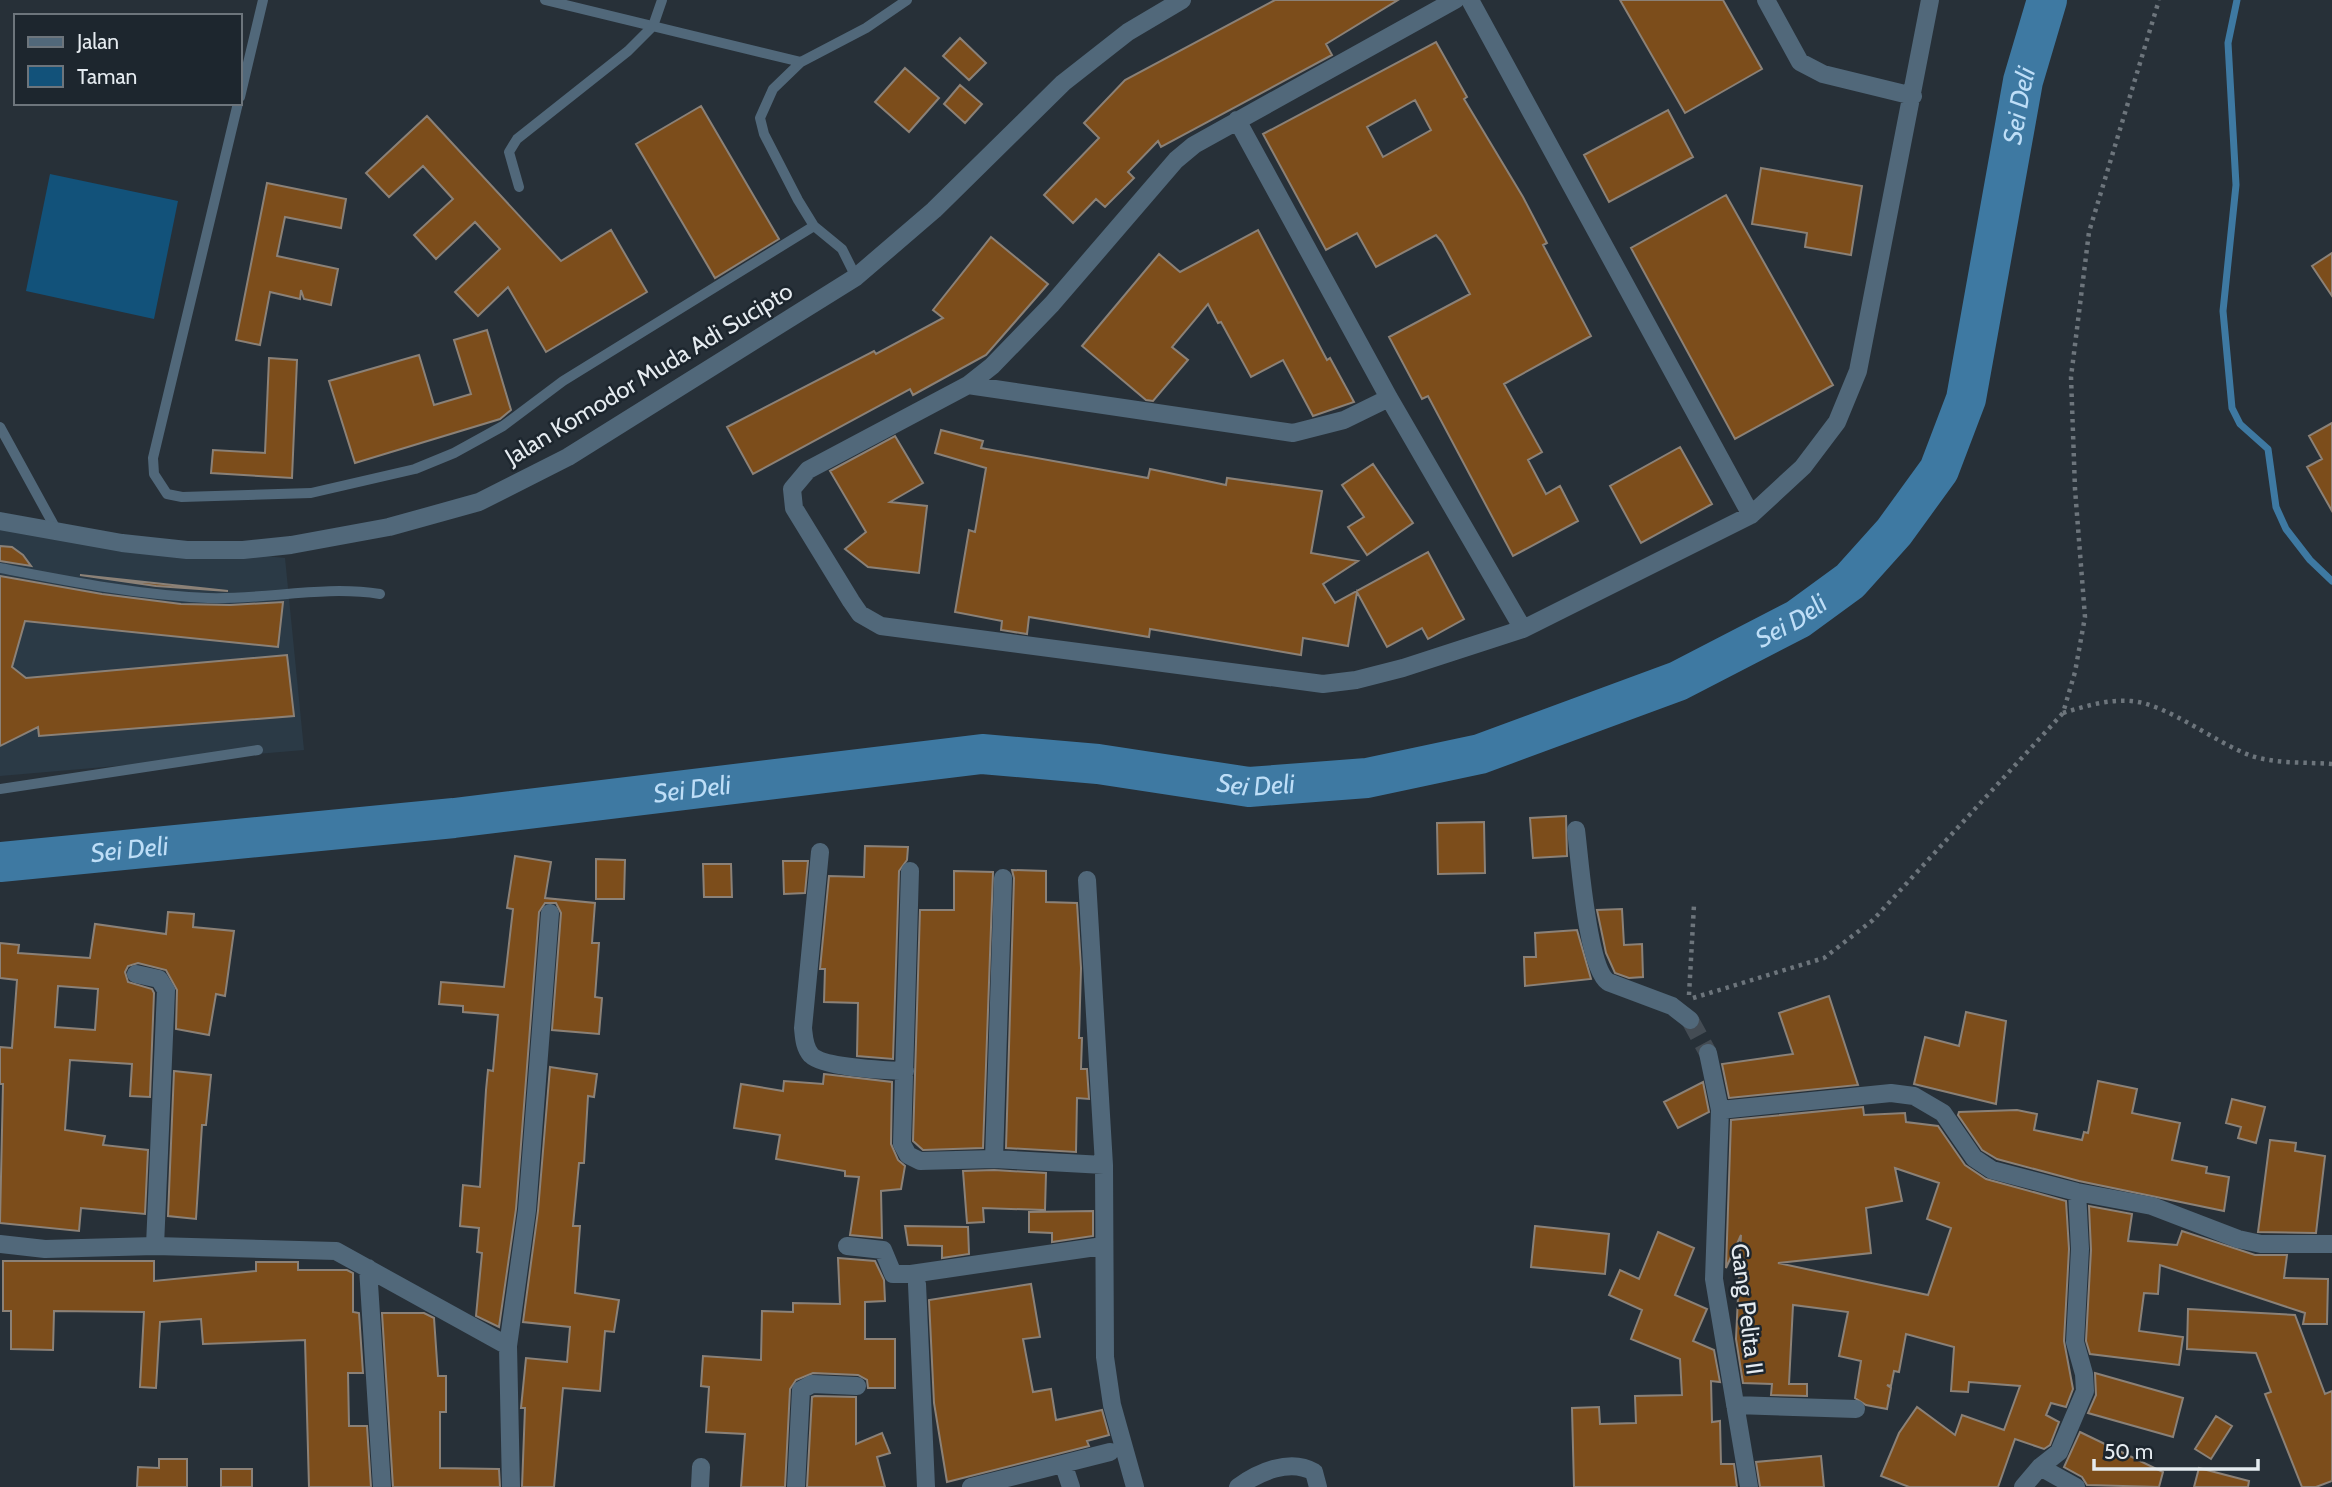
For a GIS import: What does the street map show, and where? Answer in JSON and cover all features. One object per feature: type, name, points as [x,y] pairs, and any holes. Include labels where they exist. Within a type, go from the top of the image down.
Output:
[{"type":"street","name":"Jalan Komodor Muda Adi Sucipto","points":[[0,521],[187,550],[243,550],[291,545],[435,516],[479,502],[568,457],[856,277],[934,210],[1063,83],[1128,32],[1182,0]]},
{"type":"street","points":[[1455,0],[1194,145],[1176,160],[1052,304],[992,366],[968,385],[808,470],[792,489],[794,508],[850,601],[872,622],[1323,684],[1356,680],[1403,668],[1523,629],[1751,515],[1803,467],[1837,422],[1858,370],[1930,0]]},
{"type":"street","points":[[1471,0],[1751,515]]},
{"type":"street","points":[[1766,0],[1800,62],[1823,74],[1913,96]]},
{"type":"street","points":[[1237,120],[1389,398],[1523,629]]},
{"type":"street","points":[[968,385],[1293,433],[1344,420],[1389,398]]},
{"type":"street","points":[[1576,830],[1589,933],[1597,969],[1605,981],[1688,1011]]},
{"type":"street","points":[[820,852],[803,1028],[807,1048],[816,1058],[824,1060],[905,1071]]},
{"type":"street","points":[[910,871],[902,1144],[908,1156],[920,1161],[993,1159],[1104,1165]]},
{"type":"street","points":[[993,1159],[1003,878]]},
{"type":"street","points":[[1087,880],[1104,1165],[1103,1246],[1107,1376],[1117,1452],[1135,1487]]},
{"type":"street","points":[[511,1487],[508,1346],[527,1210],[550,913]]},
{"type":"street","points":[[136,974],[159,979],[166,990],[155,1246]]},
{"type":"street","name":"Gang Pelita II","points":[[1707,1053],[1720,1110],[1714,1279],[1749,1487]]},
{"type":"street","points":[[1720,1110],[1891,1093],[1914,1096],[1943,1113],[1974,1158],[1992,1170],[2077,1192],[2152,1206],[2261,1244],[2332,1244]]},
{"type":"street","points":[[2023,1487],[2040,1467],[2059,1452],[2085,1391],[2084,1374],[2075,1342],[2080,1249],[2077,1192]]},
{"type":"street","points":[[0,1244],[45,1249],[155,1246],[321,1249],[345,1255],[508,1346]]},
{"type":"street","points":[[846,1246],[883,1250],[893,1274],[911,1274],[1103,1246]]},
{"type":"street","points":[[368,1268],[382,1487]]},
{"type":"street","points":[[917,1284],[926,1487]]},
{"type":"street","points":[[796,1487],[801,1390],[812,1384],[857,1386]]},
{"type":"street","points":[[1735,1405],[1856,1409]]},
{"type":"street","points":[[971,1487],[1117,1452]]},
{"type":"street","points":[[1065,1466],[1072,1487]]},
{"type":"street","points":[[1238,1487],[1263,1472],[1285,1466],[1307,1468],[1314,1472],[1318,1487]]},
{"type":"street","points":[[2040,1467],[2076,1487]]},
{"type":"street","points":[[699,1487],[701,1468]]},
{"type":"lane","points":[[242,89],[263,0]]},
{"type":"lane","points":[[545,0],[800,62]]},
{"type":"lane","points":[[519,187],[509,152],[517,139],[628,51],[653,26],[662,0]]},
{"type":"lane","points":[[856,277],[842,249],[814,226],[764,134],[760,118],[773,89],[800,62],[866,28],[907,0]]},
{"type":"lane","points":[[238,105],[153,458],[154,474],[167,494],[183,497],[311,493],[425,465],[503,426],[563,381],[814,226]]},
{"type":"lane","points":[[0,427],[57,531]]},
{"type":"lane","points":[[0,568],[125,589],[209,598],[329,591],[380,594]]},
{"type":"lane","points":[[0,789],[258,750]]},
{"type":"path","points":[[1694,905],[1693,964],[1688,1011],[1824,958],[1873,920],[2063,713],[2075,672],[2085,617],[2075,489],[2071,377],[2090,232],[2158,0]]},
{"type":"path","points":[[2063,713],[2093,704],[2133,701],[2186,720],[2220,744],[2256,758],[2332,764]]},
{"type":"shaded area","points":[[0,527],[285,558],[304,750],[0,776]]},
{"type":"green space","points":[[50,174],[178,201],[154,319],[26,291]]},
{"type":"building","points":[[1275,0],[1398,0],[1326,44],[1332,55],[1161,147],[1158,141],[1128,172],[1134,178],[1105,207],[1096,199],[1073,223],[1044,195],[1099,138],[1084,123],[1125,80]]},
{"type":"building","points":[[1620,0],[1723,0],[1762,69],[1685,113]]},
{"type":"building","points":[[960,38],[986,63],[969,80],[943,56]]},
{"type":"building","points":[[1436,42],[1467,97],[1464,99],[1523,197],[1547,243],[1543,245],[1591,336],[1504,384],[1542,452],[1528,460],[1546,494],[1560,486],[1578,521],[1513,556],[1428,396],[1422,399],[1389,337],[1470,294],[1442,242],[1436,235],[1376,267],[1357,233],[1326,250],[1263,134]],"holes":[[[1415,100],[1431,130],[1383,157],[1367,127]]]},
{"type":"building","points":[[905,68],[939,98],[909,132],[875,102]]},
{"type":"building","points":[[960,85],[982,104],[965,123],[944,104]]},
{"type":"building","points":[[701,106],[779,239],[715,278],[636,144]]},
{"type":"building","points":[[1668,110],[1693,157],[1609,202],[1584,155]]},
{"type":"building","points":[[427,116],[561,261],[611,230],[647,292],[546,352],[508,287],[478,316],[455,292],[500,249],[475,222],[436,259],[414,235],[453,199],[423,166],[389,197],[366,173]]},
{"type":"building","points":[[1761,168],[1862,186],[1851,255],[1805,247],[1807,233],[1752,224]]},
{"type":"building","points":[[267,183],[346,199],[341,228],[285,217],[277,256],[338,269],[331,305],[304,299],[301,290],[300,299],[270,292],[260,345],[236,340]]},
{"type":"building","points":[[1726,195],[1833,385],[1735,439],[1631,248]]},
{"type":"building","points":[[1258,230],[1327,360],[1330,358],[1354,402],[1313,416],[1283,360],[1251,377],[1208,304],[1172,347],[1188,360],[1153,401],[1146,400],[1082,346],[1159,254],[1180,272]]},
{"type":"building","points":[[991,237],[1048,284],[986,355],[913,395],[910,389],[753,474],[727,427],[943,318],[933,310]]},
{"type":"building","points":[[2332,253],[2332,296],[2312,266]]},
{"type":"building","points":[[487,330],[511,410],[500,419],[355,463],[329,381],[419,355],[434,405],[471,394],[454,340]]},
{"type":"building","points":[[269,358],[297,360],[292,478],[211,473],[213,450],[265,453]]},
{"type":"building","points":[[2332,423],[2332,511],[2307,467],[2322,459],[2309,436]]},
{"type":"building","points":[[941,430],[983,441],[981,448],[1148,478],[1150,469],[1226,485],[1227,478],[1322,491],[1311,553],[1358,561],[1323,584],[1335,603],[1428,552],[1464,619],[1428,639],[1422,628],[1387,647],[1357,592],[1348,646],[1303,638],[1301,655],[1150,629],[1149,637],[1029,617],[1027,634],[1001,630],[1002,621],[955,612],[969,530],[975,532],[986,468],[935,453]]},
{"type":"building","points":[[895,436],[923,483],[890,502],[927,506],[919,573],[868,567],[845,549],[866,532],[830,471]]},
{"type":"building","points":[[1680,447],[1712,504],[1641,543],[1610,486]]},
{"type":"building","points":[[1373,464],[1413,523],[1367,555],[1348,527],[1364,517],[1342,485]]},
{"type":"building","points":[[0,546],[12,547],[23,555],[31,566],[0,561]]},
{"type":"building","points":[[80,575],[228,591],[156,586]]},
{"type":"building","points":[[0,576],[102,594],[181,604],[283,602],[278,647],[25,621],[12,667],[26,678],[287,655],[294,716],[39,736],[38,727],[0,746]]},
{"type":"building","points":[[1566,816],[1567,856],[1533,858],[1530,818]]},
{"type":"building","points":[[1484,822],[1485,873],[1438,874],[1437,823]]},
{"type":"building","points":[[865,846],[908,847],[907,860],[899,871],[893,1059],[857,1056],[858,1003],[824,1002],[825,969],[820,969],[829,876],[864,877]]},
{"type":"building","points":[[515,856],[551,862],[545,898],[595,903],[592,943],[599,943],[595,997],[602,998],[599,1034],[552,1030],[561,913],[556,903],[545,903],[539,912],[516,1209],[499,1327],[476,1316],[482,1253],[477,1252],[479,1228],[460,1226],[463,1185],[480,1187],[488,1070],[493,1071],[498,1015],[463,1012],[463,1006],[439,1004],[441,982],[504,987],[513,909],[507,908]]},
{"type":"building","points":[[596,859],[625,860],[624,899],[596,899]]},
{"type":"building","points":[[783,861],[808,861],[805,893],[784,894]]},
{"type":"building","points":[[703,864],[731,864],[732,897],[704,897]]},
{"type":"building","points":[[1012,870],[1046,871],[1046,902],[1077,903],[1081,968],[1079,1038],[1082,1038],[1081,1069],[1087,1069],[1089,1099],[1077,1098],[1076,1152],[1006,1148],[1014,878]]},
{"type":"building","points":[[954,871],[993,872],[983,1148],[923,1150],[913,1141],[920,910],[954,910]]},
{"type":"building","points":[[1622,909],[1624,945],[1642,944],[1643,977],[1629,978],[1615,973],[1606,953],[1597,910]]},
{"type":"building","points":[[168,912],[194,914],[193,927],[234,931],[225,996],[216,994],[209,1035],[176,1029],[177,990],[166,970],[138,963],[128,966],[125,972],[128,982],[152,989],[154,993],[150,1097],[130,1096],[132,1064],[70,1060],[65,1130],[105,1136],[103,1145],[148,1150],[145,1214],[81,1208],[79,1231],[0,1223],[3,1084],[0,1084],[0,1047],[12,1048],[17,980],[0,978],[0,943],[19,945],[18,953],[90,958],[95,924],[166,934]],"holes":[[[58,986],[98,989],[95,1030],[55,1027]]]},
{"type":"building","points":[[1577,930],[1591,979],[1525,986],[1524,957],[1536,957],[1535,933]]},
{"type":"building","points":[[1829,996],[1858,1085],[1729,1098],[1722,1064],[1793,1054],[1779,1013]]},
{"type":"building","points":[[1966,1012],[2006,1021],[1996,1104],[1914,1084],[1925,1037],[1959,1046]]},
{"type":"building","points":[[550,1067],[597,1074],[594,1097],[588,1096],[584,1163],[579,1163],[573,1226],[580,1226],[575,1293],[619,1300],[614,1332],[605,1331],[600,1391],[563,1388],[554,1487],[522,1487],[525,1408],[521,1408],[526,1358],[567,1362],[570,1327],[523,1322],[538,1211]]},
{"type":"building","points":[[174,1071],[211,1075],[206,1125],[202,1125],[196,1219],[168,1216]]},
{"type":"building","points":[[824,1074],[892,1082],[891,1144],[898,1160],[905,1166],[901,1189],[881,1191],[882,1238],[850,1235],[859,1177],[845,1176],[845,1171],[776,1159],[780,1135],[734,1128],[741,1084],[783,1091],[784,1081],[823,1084]]},
{"type":"building","points":[[2098,1081],[2137,1089],[2132,1113],[2180,1123],[2172,1160],[2207,1167],[2206,1173],[2229,1177],[2224,1211],[2079,1181],[1997,1159],[1982,1150],[1958,1115],[1959,1112],[2017,1110],[2037,1114],[2034,1130],[2082,1140],[2084,1132],[2088,1133]]},
{"type":"building","points":[[1703,1082],[1709,1112],[1678,1128],[1664,1102]]},
{"type":"building","points":[[2232,1099],[2265,1107],[2256,1143],[2238,1138],[2241,1127],[2226,1123]]},
{"type":"building","points":[[1863,1107],[1864,1115],[1905,1113],[1906,1122],[1938,1126],[1965,1165],[1986,1179],[2066,1201],[2069,1249],[2064,1341],[2073,1389],[2066,1407],[2051,1403],[2046,1415],[2059,1422],[2050,1445],[2044,1449],[2015,1439],[1998,1487],[1909,1487],[1881,1476],[1899,1433],[1917,1407],[1955,1435],[1962,1415],[2004,1430],[2020,1386],[1969,1382],[1968,1392],[1951,1391],[1954,1347],[1906,1334],[1899,1372],[1894,1371],[1891,1386],[1887,1385],[1891,1388],[1887,1409],[1866,1405],[1855,1398],[1861,1361],[1839,1356],[1848,1312],[1793,1305],[1789,1384],[1807,1384],[1807,1396],[1771,1395],[1772,1384],[1743,1383],[1736,1339],[1741,1235],[1726,1268],[1731,1120]],"holes":[[[1895,1168],[1939,1183],[1927,1219],[1951,1228],[1928,1295],[1778,1263],[1871,1253],[1866,1208],[1902,1201]]]},
{"type":"building","points":[[2270,1140],[2296,1143],[2295,1151],[2325,1156],[2316,1233],[2258,1232]]},
{"type":"building","points":[[963,1171],[1046,1173],[1045,1210],[983,1208],[984,1222],[967,1223]]},
{"type":"building","points":[[2089,1206],[2132,1214],[2128,1241],[2177,1245],[2182,1231],[2255,1255],[2287,1255],[2284,1278],[2328,1279],[2327,1324],[2303,1324],[2305,1313],[2160,1265],[2158,1294],[2144,1293],[2139,1331],[2183,1337],[2179,1365],[2090,1354],[2086,1341],[2091,1250]]},
{"type":"building","points":[[1093,1211],[1093,1236],[1052,1242],[1052,1233],[1029,1232],[1029,1212]]},
{"type":"building","points":[[905,1226],[968,1227],[969,1254],[942,1258],[942,1246],[908,1245]]},
{"type":"building","points":[[1535,1226],[1609,1234],[1605,1274],[1531,1267]]},
{"type":"building","points":[[1658,1232],[1694,1248],[1675,1295],[1707,1309],[1693,1341],[1714,1350],[1720,1382],[1711,1381],[1712,1422],[1720,1421],[1721,1464],[1734,1464],[1737,1487],[1574,1487],[1572,1408],[1599,1407],[1600,1424],[1636,1423],[1635,1396],[1682,1395],[1680,1359],[1631,1339],[1642,1310],[1609,1295],[1620,1270],[1639,1279]]},
{"type":"building","points":[[838,1258],[875,1261],[884,1280],[885,1301],[865,1302],[865,1339],[895,1339],[895,1388],[868,1388],[867,1380],[858,1375],[813,1373],[796,1380],[790,1389],[785,1487],[741,1487],[745,1434],[706,1432],[709,1387],[701,1386],[703,1356],[761,1360],[762,1311],[793,1312],[793,1303],[840,1304]]},
{"type":"building","points":[[3,1261],[154,1261],[154,1281],[256,1271],[256,1262],[298,1262],[298,1270],[347,1270],[353,1273],[353,1312],[359,1313],[363,1373],[348,1373],[349,1426],[367,1426],[371,1487],[309,1487],[305,1340],[203,1344],[201,1319],[160,1322],[156,1388],[140,1387],[144,1312],[54,1311],[53,1350],[11,1349],[11,1311],[3,1311]]},
{"type":"building","points":[[1031,1284],[1040,1337],[1023,1339],[1033,1392],[1051,1389],[1056,1420],[1102,1410],[1109,1435],[1087,1441],[1089,1446],[947,1482],[934,1403],[929,1300]]},
{"type":"building","points":[[2188,1309],[2295,1315],[2325,1394],[2332,1391],[2332,1481],[2316,1487],[2302,1487],[2265,1394],[2271,1392],[2256,1353],[2187,1349]]},
{"type":"building","points":[[382,1313],[424,1313],[434,1318],[438,1376],[446,1376],[446,1412],[440,1412],[440,1468],[499,1469],[500,1487],[393,1487]]},
{"type":"building","points":[[2095,1373],[2183,1398],[2173,1437],[2088,1413],[2096,1395]]},
{"type":"building","points":[[812,1397],[856,1397],[856,1444],[882,1433],[890,1453],[877,1457],[885,1487],[807,1487]]},
{"type":"building","points":[[2216,1416],[2232,1426],[2211,1459],[2195,1449]]},
{"type":"building","points":[[2080,1432],[2163,1472],[2159,1487],[2087,1485],[2082,1477],[2064,1467]]},
{"type":"building","points":[[1821,1456],[1824,1487],[1760,1487],[1756,1462]]},
{"type":"building","points":[[159,1459],[187,1459],[187,1487],[137,1487],[138,1467],[159,1468]]},
{"type":"building","points":[[2199,1468],[2249,1481],[2248,1487],[2194,1487]]},
{"type":"building","points":[[221,1469],[252,1469],[252,1487],[221,1487]]},
{"type":"waterway","name":"Sei Deli","points":[[0,862],[454,818],[982,754],[1098,764],[1249,787],[1367,778],[1480,754],[1678,681],[1798,619],[1850,581],[1894,532],[1939,470],[1966,399],[2023,81],[2047,0]]},
{"type":"waterway","points":[[2237,0],[2228,43],[2236,185],[2223,311],[2232,408],[2240,424],[2268,449],[2276,507],[2286,529],[2310,560],[2332,581]]},
{"type":"tunnel","points":[[1690,1020],[1708,1053]]}]
